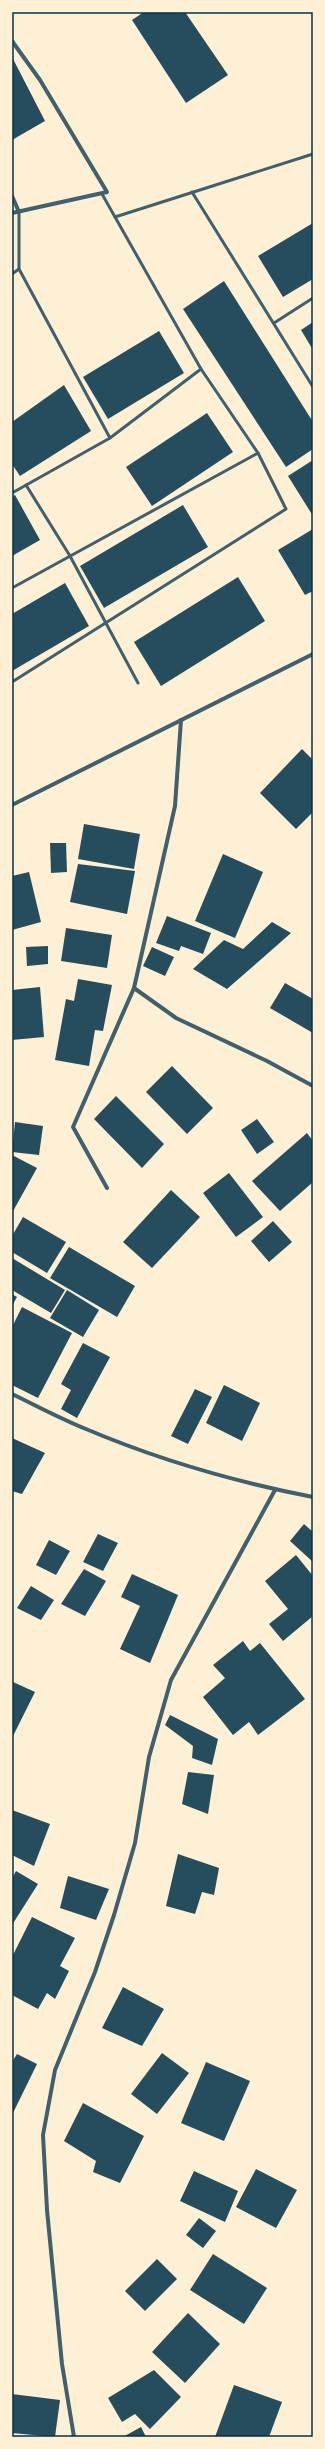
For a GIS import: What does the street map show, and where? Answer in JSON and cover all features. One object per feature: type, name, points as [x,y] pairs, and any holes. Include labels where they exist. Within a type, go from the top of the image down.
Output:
[{"type":"street","points":[[12,41],[40,80],[107,192],[19,212],[12,212]]},
{"type":"street","points":[[12,196],[19,212]]},
{"type":"street","points":[[12,805],[313,654]]},
{"type":"street","points":[[107,1188],[73,1127],[134,988],[175,806],[181,720]]},
{"type":"street","points":[[134,988],[176,1018],[267,1061],[313,1086]]},
{"type":"street","points":[[12,1394],[86,1429],[169,1461],[275,1490],[313,1497]]},
{"type":"street","points":[[74,2437],[62,2364],[47,2210],[42,2135],[55,2070],[95,1972],[114,1915],[135,1842],[149,1757],[170,1680],[275,1490]]},
{"type":"lane","points":[[115,217],[313,154]]},
{"type":"lane","points":[[192,192],[313,385]]},
{"type":"lane","points":[[12,682],[286,508],[258,453],[201,369],[102,194]]},
{"type":"lane","points":[[19,212],[19,269],[110,438]]},
{"type":"lane","points":[[12,274],[19,269]]},
{"type":"lane","points":[[274,323],[313,298]]},
{"type":"lane","points":[[12,493],[110,438],[201,369]]},
{"type":"lane","points":[[12,588],[258,453]]},
{"type":"lane","points":[[26,486],[70,556],[104,624],[138,683]]},
{"type":"building","points":[[144,12],[185,12],[228,75],[186,103],[132,20]]},
{"type":"building","points":[[12,57],[45,121],[12,140]]},
{"type":"building","points":[[313,223],[313,279],[283,297],[258,256]]},
{"type":"building","points":[[224,281],[313,422],[313,449],[286,467],[183,309]]},
{"type":"building","points":[[313,322],[313,350],[301,330]]},
{"type":"building","points":[[159,331],[184,373],[108,419],[83,377]]},
{"type":"building","points":[[64,385],[91,431],[20,476],[12,464],[12,422]]},
{"type":"building","points":[[207,413],[233,452],[152,506],[126,467]]},
{"type":"building","points":[[313,460],[313,516],[288,476]]},
{"type":"building","points":[[15,495],[40,540],[12,556],[12,497]]},
{"type":"building","points":[[183,505],[208,547],[104,608],[80,566]]},
{"type":"building","points":[[313,529],[313,591],[305,595],[278,550]]},
{"type":"building","points":[[238,577],[265,621],[161,686],[134,642]]},
{"type":"building","points":[[65,583],[89,626],[12,671],[12,614]]},
{"type":"building","points":[[302,749],[313,760],[313,812],[296,829],[260,793]]},
{"type":"building","points":[[84,824],[140,834],[134,869],[78,859]]},
{"type":"building","points":[[50,843],[66,843],[67,872],[51,873]]},
{"type":"building","points":[[223,854],[263,872],[235,938],[195,921]]},
{"type":"building","points":[[78,864],[135,871],[127,914],[70,902]]},
{"type":"building","points":[[29,872],[41,922],[12,930],[12,876]]},
{"type":"building","points":[[167,916],[211,933],[203,954],[181,946],[179,951],[156,943]]},
{"type":"building","points":[[272,922],[291,933],[227,989],[193,969],[224,940],[243,949]]},
{"type":"building","points":[[66,928],[112,935],[107,968],[61,961]]},
{"type":"building","points":[[48,946],[48,964],[27,966],[26,947]]},
{"type":"building","points":[[152,947],[174,957],[165,976],[143,966]]},
{"type":"building","points":[[78,979],[112,985],[103,1031],[95,1030],[89,1066],[55,1060],[66,999],[74,1001]]},
{"type":"building","points":[[285,983],[313,999],[313,1033],[270,1008]]},
{"type":"building","points":[[40,987],[44,1037],[12,1040],[12,990]]},
{"type":"building","points":[[172,1066],[213,1108],[187,1134],[146,1092]]},
{"type":"building","points":[[116,1096],[164,1144],[142,1168],[94,1119]]},
{"type":"building","points":[[257,1119],[274,1142],[257,1154],[241,1130]]},
{"type":"building","points":[[15,1122],[43,1126],[39,1155],[12,1152]]},
{"type":"building","points":[[307,1133],[313,1141],[313,1182],[280,1211],[252,1181]]},
{"type":"building","points":[[12,1155],[37,1168],[12,1213]]},
{"type":"building","points":[[229,1173],[263,1217],[236,1237],[203,1193]]},
{"type":"building","points":[[171,1190],[200,1217],[152,1268],[123,1242]]},
{"type":"building","points":[[23,1217],[66,1242],[47,1273],[12,1252],[12,1236]]},
{"type":"building","points":[[273,1221],[292,1242],[269,1262],[251,1241]]},
{"type":"building","points":[[69,1247],[135,1286],[117,1317],[50,1278]]},
{"type":"building","points":[[12,1258],[65,1290],[51,1313],[12,1290]]},
{"type":"building","points":[[67,1290],[99,1310],[83,1337],[50,1318]]},
{"type":"building","points":[[12,1294],[17,1297],[12,1306]]},
{"type":"building","points":[[22,1307],[72,1333],[38,1398],[12,1385],[12,1327]]},
{"type":"building","points":[[83,1343],[110,1357],[77,1418],[61,1409],[71,1390],[61,1384]]},
{"type":"building","points":[[224,1385],[260,1403],[242,1441],[206,1423]]},
{"type":"building","points":[[195,1389],[212,1397],[188,1444],[171,1436]]},
{"type":"building","points":[[12,1438],[45,1453],[22,1494],[12,1491]]},
{"type":"building","points":[[304,1524],[313,1532],[313,1562],[290,1541]]},
{"type":"building","points":[[98,1534],[118,1543],[103,1571],[83,1562]]},
{"type":"building","points":[[49,1540],[70,1551],[56,1575],[36,1565]]},
{"type":"building","points":[[296,1555],[313,1576],[313,1616],[283,1641],[269,1624],[288,1609],[265,1581]]},
{"type":"building","points":[[84,1569],[106,1581],[85,1616],[61,1604]]},
{"type":"building","points":[[132,1574],[178,1595],[150,1663],[120,1649],[140,1606],[121,1597]]},
{"type":"building","points":[[31,1586],[54,1600],[41,1620],[17,1608]]},
{"type":"building","points":[[243,1641],[250,1651],[260,1643],[305,1699],[258,1735],[249,1722],[233,1735],[203,1697],[225,1678],[213,1665]]},
{"type":"building","points":[[13,1682],[35,1692],[12,1738],[12,1685]]},
{"type":"building","points":[[170,1715],[218,1739],[212,1765],[192,1758],[193,1746],[165,1725]]},
{"type":"building","points":[[188,1772],[214,1775],[208,1814],[182,1804]]},
{"type":"building","points":[[12,1810],[50,1824],[34,1866],[12,1855]]},
{"type":"building","points":[[178,1854],[219,1868],[214,1895],[202,1892],[195,1914],[166,1906]]},
{"type":"building","points":[[16,1871],[38,1884],[12,1925],[12,1878]]},
{"type":"building","points":[[68,1876],[109,1889],[96,1920],[60,1908]]},
{"type":"building","points":[[32,1917],[75,1938],[60,1966],[69,1971],[55,1999],[47,1993],[38,2009],[12,1995],[12,1957]]},
{"type":"building","points":[[123,1987],[164,2009],[142,2046],[102,2028]]},
{"type":"building","points":[[162,2053],[189,2073],[157,2114],[131,2094]]},
{"type":"building","points":[[17,2054],[37,2064],[12,2115],[12,2062]]},
{"type":"building","points":[[206,2062],[250,2081],[224,2141],[181,2123]]},
{"type":"building","points":[[83,2103],[144,2136],[120,2183],[93,2172],[96,2161],[64,2141]]},
{"type":"building","points":[[256,2169],[297,2190],[276,2228],[236,2207]]},
{"type":"building","points":[[194,2171],[238,2191],[225,2222],[180,2201]]},
{"type":"building","points":[[199,2218],[216,2231],[203,2248],[186,2235]]},
{"type":"building","points":[[213,2254],[267,2288],[244,2324],[190,2290]]},
{"type":"building","points":[[157,2259],[177,2279],[145,2311],[125,2291]]},
{"type":"building","points":[[188,2313],[220,2344],[185,2383],[152,2352]]},
{"type":"building","points":[[154,2370],[181,2397],[150,2429],[135,2414],[122,2422],[108,2398]]},
{"type":"building","points":[[234,2385],[282,2402],[269,2437],[215,2437]]},
{"type":"building","points":[[12,2394],[60,2400],[55,2437],[12,2433]]},
{"type":"building","points":[[141,2427],[146,2437],[123,2437]]}]
